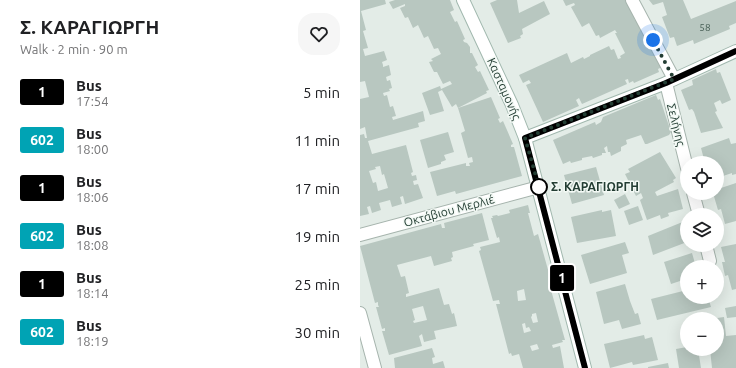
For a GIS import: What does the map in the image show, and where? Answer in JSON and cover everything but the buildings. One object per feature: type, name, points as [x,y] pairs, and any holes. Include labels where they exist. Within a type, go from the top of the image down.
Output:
[{"type":"street","name":"Κασταμονής","points":[[463,0],[512,105],[525,138],[585,368]]},
{"type":"street","name":"Σελήνης","points":[[632,0],[670,81],[685,156]]},
{"type":"street","points":[[525,138],[670,81],[736,51]]},
{"type":"street","name":"Οκτάβιου Μερλιέ","points":[[360,235],[539,187]]},
{"type":"street","points":[[360,313],[375,368]]},
{"type":"bus line","name":"1","points":[[585,368],[525,138],[666,83],[736,51]]},
{"type":"place","name":"Σ. ΚΑΡΑΓΙΩΡΓΗ","points":[[539,187]]},
{"type":"route","points":[[539,187],[525,138],[674,79],[653,40]]}]
